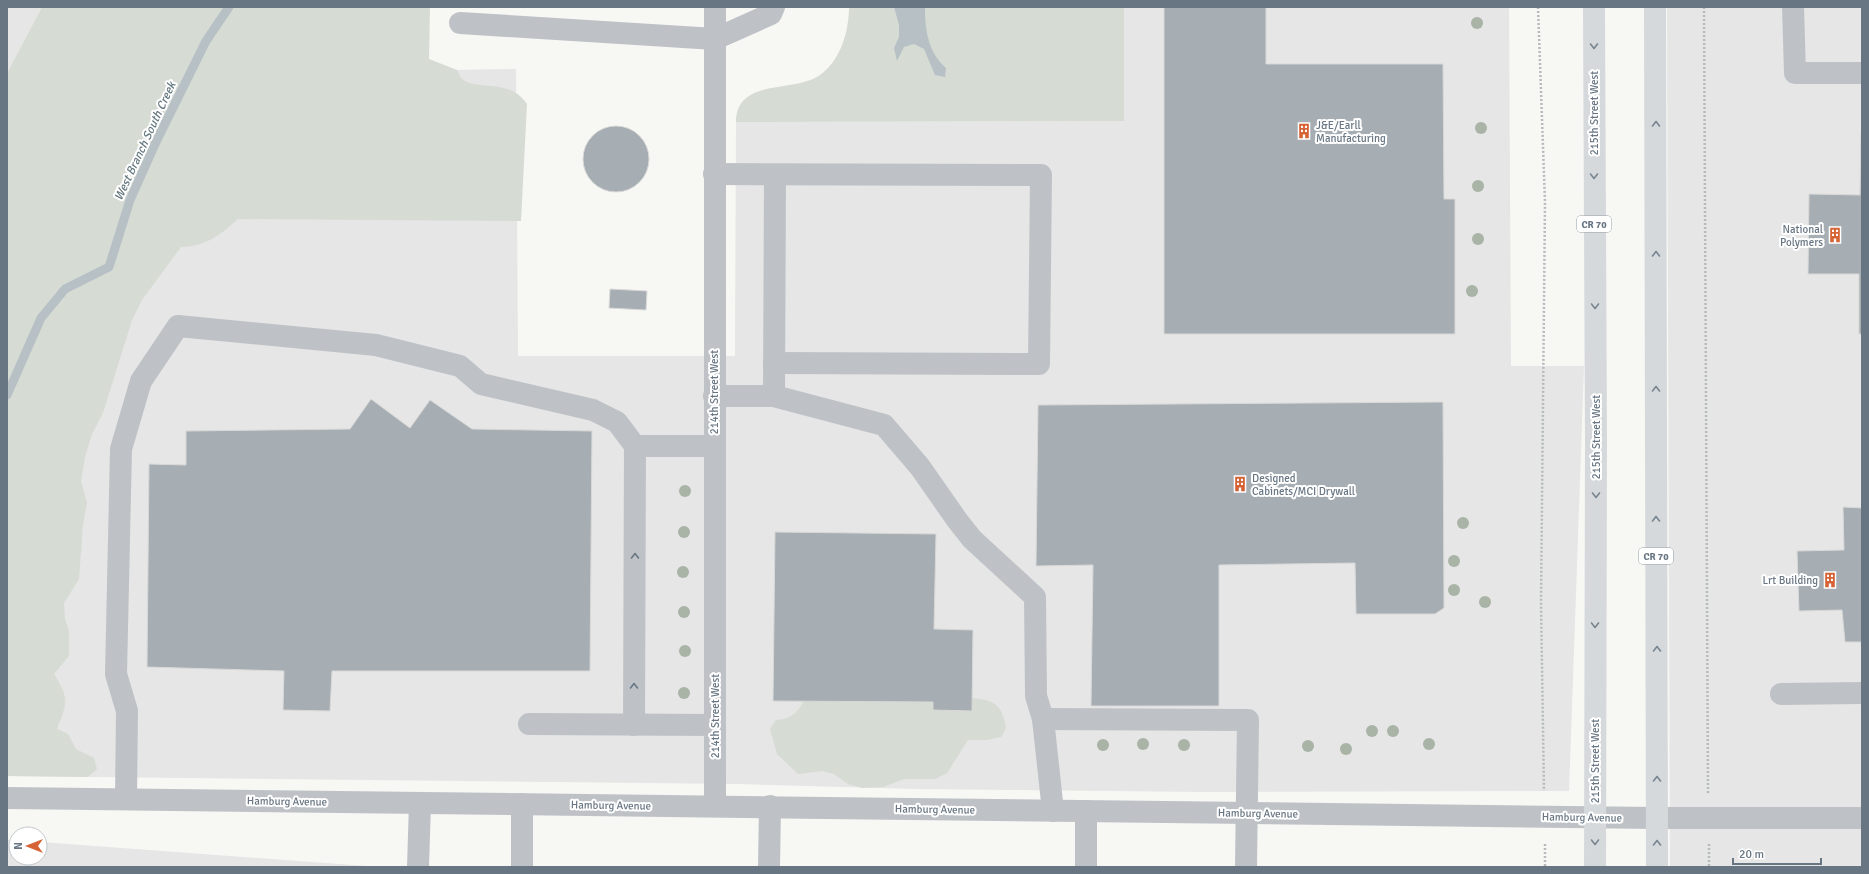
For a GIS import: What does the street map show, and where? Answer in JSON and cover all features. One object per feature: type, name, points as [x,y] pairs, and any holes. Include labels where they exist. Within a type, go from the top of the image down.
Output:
[{"type":"main road","name":"215th Street West","points":[[1594,7],[1596,434],[1595,867]]},
{"type":"main road","name":"CR 70","points":[[1656,7],[1657,867]]},
{"type":"street","name":"214th Street West","points":[[715,7],[715,806]]},
{"type":"street","points":[[1793,7],[1795,73],[1862,73]]},
{"type":"street","points":[[460,23],[715,39],[772,10]]},
{"type":"street","points":[[714,174],[1041,175],[1039,364],[774,363]]},
{"type":"street","points":[[774,396],[775,175]]},
{"type":"street","points":[[126,799],[127,711],[116,674],[121,448],[141,381],[178,326],[376,345],[460,366],[480,384],[593,410],[617,422],[635,446],[634,725]]},
{"type":"street","points":[[714,396],[774,396],[884,425],[920,467],[972,539],[1035,598],[1036,696],[1043,719],[1053,811]]},
{"type":"street","points":[[635,446],[715,446]]},
{"type":"street","points":[[1781,694],[1862,693]]},
{"type":"street","points":[[1043,719],[1248,720],[1246,867]]},
{"type":"street","points":[[529,724],[715,725]]},
{"type":"street","name":"Hamburg Avenue","points":[[7,798],[770,806],[1544,817],[1862,818]]},
{"type":"street","points":[[418,867],[420,803]]},
{"type":"street","points":[[522,804],[522,867]]},
{"type":"street","points":[[770,806],[770,867]]},
{"type":"street","points":[[1086,811],[1086,867]]},
{"type":"path","points":[[1538,7],[1545,202],[1541,595],[1545,867]]},
{"type":"path","points":[[1704,7],[1709,867]]},
{"type":"shaded area","points":[[7,7],[42,7],[7,73]]},
{"type":"shaded area","points":[[42,7],[430,7],[429,59],[457,70],[461,78],[467,82],[511,91],[520,96],[527,104],[521,221],[238,219],[212,239],[198,245],[181,247],[142,300],[132,320],[103,413],[92,434],[85,457],[81,481],[87,503],[83,524],[79,579],[64,603],[65,619],[69,631],[69,656],[54,674],[65,696],[65,707],[57,729],[68,734],[76,749],[94,758],[97,769],[88,777],[7,776],[7,73]]},
{"type":"shaded area","points":[[849,7],[1124,7],[1124,121],[736,122],[738,108],[745,99],[755,93],[767,89],[806,81],[817,77],[832,64],[842,46],[845,36],[849,17]]},
{"type":"shaded area","points":[[894,7],[925,7],[927,32],[931,48],[946,68],[945,77],[935,75],[924,49],[914,44],[904,47],[897,61],[894,48],[899,37],[899,25]]},
{"type":"shaded area","points":[[1124,7],[1509,7],[1511,366],[1584,366],[1569,791],[1207,792],[917,789],[738,784],[7,776],[7,595],[224,74],[516,69],[518,356],[735,356],[736,122],[1123,121]]},
{"type":"shaded area","points":[[1667,7],[1862,7],[1862,867],[1670,867]]},
{"type":"shaded area","points":[[972,698],[992,702],[1000,709],[1006,728],[1001,737],[987,740],[968,740],[947,773],[935,779],[904,779],[883,787],[862,788],[848,784],[834,774],[822,771],[798,774],[777,754],[770,729],[776,720],[793,715],[804,701],[933,702],[933,710],[972,711]]},
{"type":"shaded area","points":[[8,840],[8,866],[48,866],[48,843],[380,867],[7,867]]},
{"type":"building","name":"J&E/Earll Manufacturing","points":[[1164,7],[1266,7],[1266,64],[1443,64],[1444,199],[1455,199],[1455,334],[1164,334]]},
{"type":"building","points":[[610,126],[622,126],[634,131],[644,141],[649,153],[647,172],[634,187],[622,192],[610,192],[598,187],[588,177],[583,165],[583,153],[588,141],[598,131]]},
{"type":"building","name":"National Polymers","points":[[1861,134],[1862,334],[1859,334],[1859,274],[1808,274],[1809,194],[1860,195]]},
{"type":"building","points":[[610,289],[647,291],[646,310],[609,308]]},
{"type":"building","points":[[371,399],[410,428],[430,400],[472,429],[592,431],[590,671],[332,671],[330,711],[283,710],[284,671],[147,667],[149,464],[186,465],[186,431],[350,429]]},
{"type":"building","name":"Designed Cabinets/MCI Drywall","points":[[1443,402],[1444,608],[1435,614],[1356,614],[1355,563],[1219,565],[1219,706],[1091,706],[1093,565],[1036,566],[1038,405]]},
{"type":"building","name":"Lrt Building","points":[[1843,507],[1862,508],[1862,642],[1845,642],[1842,610],[1799,611],[1797,551],[1844,550]]},
{"type":"building","points":[[775,532],[936,534],[934,629],[973,630],[972,711],[933,710],[933,702],[773,701]]},
{"type":"waterway","name":"West Branch South Creek","points":[[7,395],[41,318],[65,289],[109,267],[130,200],[156,142],[206,41],[229,7]]},
{"type":"place","name":"J&E/Earll Manufacturing","points":[[1304,131]]},
{"type":"place","name":"National Polymers","points":[[1835,235]]},
{"type":"place","name":"Designed Cabinets/MCI Drywall","points":[[1240,484]]},
{"type":"place","name":"Lrt Building","points":[[1830,580]]}]
